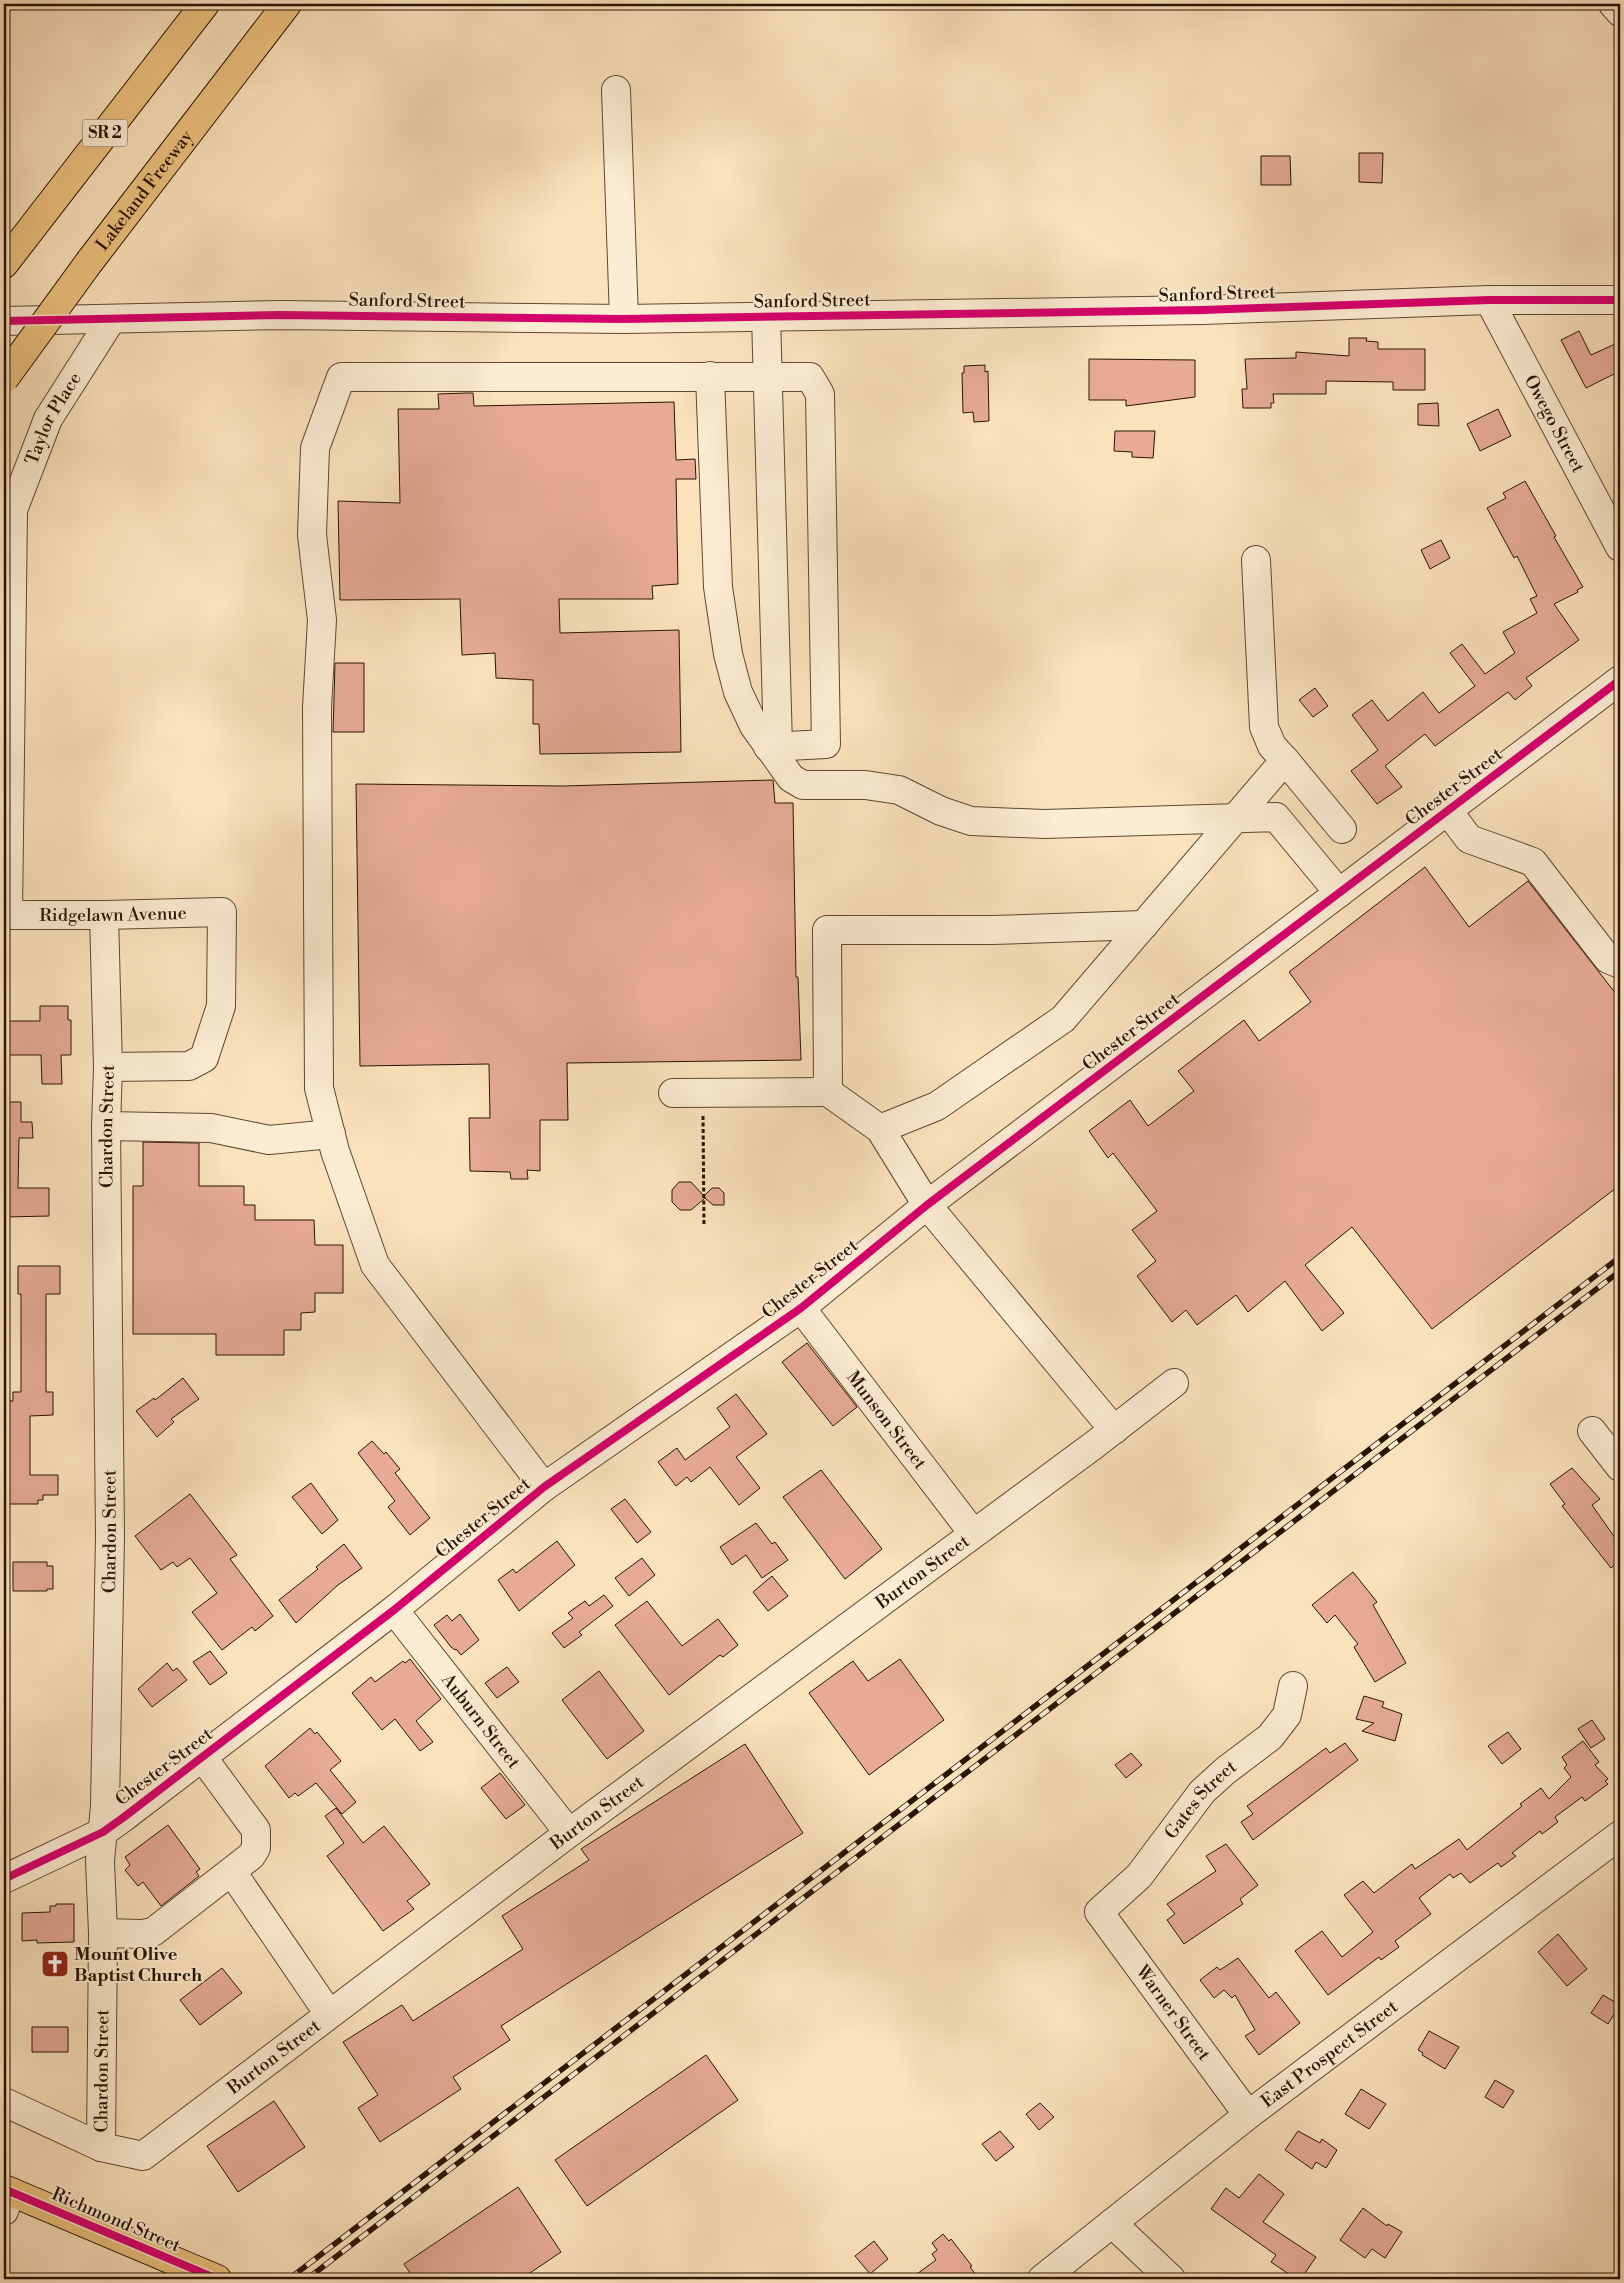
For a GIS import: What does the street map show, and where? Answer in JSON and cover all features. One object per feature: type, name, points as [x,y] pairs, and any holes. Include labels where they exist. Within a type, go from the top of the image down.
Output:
[{"type":"main road","name":"SR 2","points":[[5,262],[205,4]]},
{"type":"main road","name":"Lakeland Freeway","points":[[4,379],[90,262],[286,4]]},
{"type":"main road","name":"Richmond Street","points":[[6,2197],[217,2279]]},
{"type":"street","points":[[1612,4],[1620,12]]},
{"type":"street","points":[[616,90],[624,319]]},
{"type":"street","name":"Sanford Street","points":[[4,321],[280,315],[624,319],[1193,311],[1489,300],[1620,300]]},
{"type":"street","name":"Owego Street","points":[[1489,300],[1620,547]]},
{"type":"street","points":[[766,316],[773,747]]},
{"type":"street","name":"Taylor Place","points":[[6,915],[13,510],[48,419],[111,320]]},
{"type":"street","points":[[710,376],[718,587],[722,617],[738,692],[754,726],[773,747],[791,778],[803,785],[865,785],[898,790],[941,811],[972,821],[1044,824],[1276,817],[1339,893]]},
{"type":"street","points":[[544,1487],[375,1265],[335,1152],[320,1088],[318,707],[322,620],[312,535],[315,448],[341,377],[810,377],[820,394],[826,744],[773,747]]},
{"type":"street","points":[[1256,560],[1264,727],[1272,746],[1342,829]]},
{"type":"street","name":"Chester Street","points":[[4,1879],[103,1832],[203,1758],[394,1610],[544,1487],[801,1308],[927,1205],[1620,680]]},
{"type":"street","points":[[880,1129],[937,1106],[1063,1019],[1285,760]]},
{"type":"street","points":[[1448,811],[1469,839],[1533,862],[1608,959],[1620,964]]},
{"type":"street","name":"Ridgelawn Avenue","points":[[6,915],[222,912],[221,1006],[204,1058],[189,1066],[108,1066]]},
{"type":"street","name":"Chardon Street","points":[[101,2147],[103,1933],[100,1861],[103,1832],[110,1536],[106,1126],[108,1066],[104,915]]},
{"type":"street","points":[[828,1092],[827,930],[992,930],[1144,925]]},
{"type":"street","points":[[673,1093],[828,1092],[880,1129],[927,1205],[1114,1430]]},
{"type":"street","points":[[106,1126],[211,1128],[269,1140],[331,1134]]},
{"type":"street","name":"Munson Street","points":[[801,1308],[974,1533]]},
{"type":"street","name":"Burton Street","points":[[4,2102],[101,2147],[143,2156],[569,1833],[1114,1430],[1174,1383]]},
{"type":"street","points":[[1592,1431],[1620,1467]]},
{"type":"street","name":"Auburn Street","points":[[394,1610],[569,1833]]},
{"type":"street","name":"Gates Street","points":[[1099,1912],[1139,1876],[1202,1792],[1224,1771],[1270,1737],[1288,1715],[1293,1686]]},
{"type":"street","points":[[103,1933],[142,1934],[153,1932],[232,1872],[251,1856],[256,1848],[256,1830],[203,1758]]},
{"type":"street","name":"East Prospect Street","points":[[1042,2279],[1248,2115],[1620,1835]]},
{"type":"street","points":[[232,1872],[330,2014]]},
{"type":"street","name":"Warner Street","points":[[1099,1912],[1248,2115]]},
{"type":"street","points":[[1112,2223],[1171,2279]]},
{"type":"path","points":[[703,1093],[704,1226]]},
{"type":"building","points":[[1359,153],[1383,153],[1382,183],[1359,182]]},
{"type":"building","points":[[1261,156],[1290,156],[1291,185],[1261,185]]},
{"type":"building","points":[[1579,331],[1591,355],[1615,344],[1620,354],[1620,371],[1586,388],[1561,340]]},
{"type":"building","points":[[1349,338],[1367,338],[1366,341],[1378,342],[1378,349],[1425,349],[1425,390],[1393,390],[1393,382],[1326,381],[1326,394],[1273,394],[1274,403],[1271,403],[1271,408],[1243,408],[1242,389],[1247,389],[1245,359],[1296,358],[1296,352],[1349,356]]},
{"type":"building","points":[[1089,359],[1195,360],[1195,397],[1126,406],[1126,400],[1089,400]]},
{"type":"building","points":[[985,365],[985,372],[988,371],[989,421],[974,422],[973,412],[963,413],[962,373],[964,373],[964,366]]},
{"type":"building","points":[[473,393],[474,406],[674,402],[676,460],[695,459],[696,479],[676,479],[678,584],[652,586],[653,599],[559,599],[560,633],[679,630],[681,752],[540,754],[539,724],[533,724],[533,680],[496,678],[495,653],[462,655],[460,599],[340,600],[338,501],[400,503],[398,409],[439,409],[438,394]]},
{"type":"building","points":[[1438,403],[1439,426],[1418,425],[1418,404]]},
{"type":"building","points":[[1498,409],[1511,436],[1480,451],[1467,424]]},
{"type":"building","points":[[1115,431],[1155,431],[1153,458],[1132,457],[1132,452],[1114,451]]},
{"type":"building","points":[[1525,481],[1583,587],[1577,590],[1578,592],[1554,604],[1579,640],[1526,678],[1532,686],[1515,700],[1508,692],[1435,746],[1425,734],[1385,766],[1402,787],[1377,804],[1351,771],[1378,750],[1352,715],[1372,700],[1388,721],[1423,692],[1439,713],[1475,686],[1450,653],[1462,644],[1485,674],[1515,653],[1503,632],[1537,613],[1530,599],[1537,596],[1517,556],[1514,558],[1487,508],[1506,498],[1503,493]]},
{"type":"building","points":[[1441,540],[1450,558],[1430,569],[1421,550]]},
{"type":"building","points":[[335,663],[364,663],[364,732],[333,732]]},
{"type":"building","points":[[1315,688],[1328,706],[1313,717],[1299,700]]},
{"type":"building","points":[[773,780],[775,803],[793,803],[796,977],[798,977],[801,1060],[567,1063],[568,1120],[540,1120],[540,1171],[527,1170],[528,1179],[511,1179],[510,1172],[470,1171],[469,1118],[490,1118],[489,1064],[360,1066],[356,784],[563,786]]},
{"type":"building","points":[[1425,867],[1469,927],[1528,881],[1620,999],[1620,1185],[1432,1329],[1352,1227],[1305,1265],[1344,1313],[1322,1331],[1285,1281],[1248,1312],[1236,1295],[1197,1325],[1186,1310],[1172,1322],[1137,1276],[1156,1261],[1132,1230],[1157,1211],[1113,1153],[1108,1158],[1089,1131],[1130,1100],[1148,1126],[1194,1091],[1178,1071],[1244,1020],[1259,1041],[1311,1002],[1289,972]]},
{"type":"building","points":[[40,1006],[68,1006],[68,1020],[71,1020],[71,1055],[61,1055],[62,1084],[42,1084],[41,1055],[4,1055],[4,1021],[40,1021]]},
{"type":"building","points":[[4,1102],[21,1102],[21,1122],[32,1122],[33,1138],[19,1138],[18,1188],[49,1188],[49,1216],[5,1217]]},
{"type":"building","points":[[143,1142],[199,1143],[199,1186],[244,1186],[244,1205],[255,1205],[255,1220],[314,1220],[315,1245],[343,1245],[343,1293],[315,1293],[315,1312],[301,1313],[301,1330],[284,1330],[284,1355],[216,1355],[216,1334],[133,1334],[133,1186],[143,1186]]},
{"type":"building","points":[[679,1182],[691,1182],[704,1196],[712,1188],[719,1188],[724,1193],[724,1205],[713,1205],[705,1198],[691,1210],[680,1210],[672,1202],[672,1190]]},
{"type":"building","points":[[18,1266],[60,1266],[60,1294],[46,1294],[46,1392],[53,1392],[53,1415],[30,1416],[30,1475],[58,1475],[58,1495],[43,1495],[43,1500],[38,1500],[38,1504],[4,1504],[4,1474],[9,1474],[7,1401],[13,1401],[13,1392],[21,1392],[21,1294],[18,1294]]},
{"type":"building","points":[[807,1343],[857,1407],[833,1426],[782,1362]]},
{"type":"building","points":[[183,1378],[199,1399],[171,1419],[174,1422],[157,1437],[136,1411],[154,1398],[155,1400]]},
{"type":"building","points":[[736,1394],[767,1434],[736,1457],[760,1488],[739,1505],[710,1467],[691,1482],[687,1477],[676,1486],[658,1462],[677,1448],[685,1460],[730,1427],[717,1408]]},
{"type":"building","points":[[372,1441],[384,1454],[386,1452],[400,1469],[395,1473],[430,1518],[410,1535],[388,1507],[395,1501],[358,1453]]},
{"type":"building","points":[[1572,1468],[1600,1499],[1592,1505],[1620,1545],[1620,1561],[1611,1568],[1562,1506],[1565,1504],[1550,1484]]},
{"type":"building","points":[[821,1470],[882,1549],[845,1579],[783,1497]]},
{"type":"building","points":[[311,1483],[338,1520],[322,1534],[292,1497]]},
{"type":"building","points":[[190,1494],[237,1555],[230,1559],[273,1616],[255,1631],[252,1627],[222,1650],[192,1612],[217,1593],[190,1558],[177,1567],[173,1562],[161,1570],[135,1536]]},
{"type":"building","points":[[625,1499],[651,1532],[637,1543],[611,1509]]},
{"type":"building","points":[[756,1523],[772,1544],[775,1542],[788,1560],[762,1578],[746,1555],[732,1565],[720,1547]]},
{"type":"building","points":[[557,1541],[575,1565],[519,1611],[498,1580],[513,1569],[516,1573]]},
{"type":"building","points":[[344,1544],[362,1568],[338,1585],[296,1623],[279,1600],[318,1569],[316,1567]]},
{"type":"building","points":[[642,1558],[655,1575],[629,1596],[615,1578]]},
{"type":"building","points":[[13,1562],[47,1562],[47,1566],[53,1566],[53,1589],[47,1589],[47,1591],[13,1591]]},
{"type":"building","points":[[1353,1572],[1377,1602],[1373,1605],[1406,1663],[1375,1682],[1354,1647],[1358,1644],[1335,1615],[1327,1623],[1312,1605]]},
{"type":"building","points":[[772,1576],[788,1596],[768,1611],[753,1592]]},
{"type":"building","points":[[604,1595],[613,1606],[579,1632],[582,1635],[564,1648],[552,1633],[573,1618],[568,1613],[585,1601],[589,1606]]},
{"type":"building","points":[[647,1601],[682,1646],[718,1619],[738,1645],[723,1657],[720,1655],[669,1695],[615,1625]]},
{"type":"building","points":[[460,1614],[479,1640],[461,1655],[456,1649],[451,1647],[434,1625],[447,1615],[452,1621]]},
{"type":"building","points":[[210,1651],[227,1673],[210,1685],[193,1662]]},
{"type":"building","points":[[410,1659],[441,1699],[416,1721],[433,1742],[420,1751],[395,1719],[382,1730],[352,1693],[371,1677],[375,1682],[403,1661],[405,1663]]},
{"type":"building","points":[[900,1659],[944,1720],[869,1775],[809,1693],[853,1661],[868,1681]]},
{"type":"building","points":[[167,1663],[173,1671],[177,1668],[187,1680],[152,1707],[138,1689]]},
{"type":"building","points":[[507,1667],[519,1682],[497,1698],[485,1683]]},
{"type":"building","points":[[599,1671],[644,1731],[607,1759],[562,1700]]},
{"type":"building","points":[[1364,1696],[1384,1702],[1382,1707],[1402,1714],[1395,1741],[1362,1731],[1374,1723],[1356,1719]]},
{"type":"building","points":[[1592,1720],[1605,1739],[1591,1748],[1578,1729]]},
{"type":"building","points":[[310,1728],[315,1734],[317,1732],[341,1761],[330,1770],[356,1802],[342,1814],[316,1783],[298,1796],[295,1793],[289,1798],[265,1766]]},
{"type":"building","points":[[1508,1732],[1521,1749],[1502,1764],[1488,1746]]},
{"type":"building","points":[[1583,1741],[1599,1762],[1595,1765],[1608,1779],[1605,1781],[1608,1784],[1585,1801],[1582,1797],[1555,1817],[1558,1822],[1542,1834],[1540,1831],[1512,1853],[1516,1856],[1501,1867],[1498,1863],[1470,1883],[1461,1873],[1453,1878],[1450,1874],[1419,1898],[1431,1914],[1395,1941],[1399,1947],[1381,1960],[1379,1957],[1328,1995],[1295,1951],[1322,1931],[1342,1957],[1373,1932],[1344,1895],[1363,1881],[1374,1893],[1412,1864],[1415,1869],[1459,1839],[1467,1850],[1522,1806],[1520,1804],[1541,1788],[1549,1799],[1571,1777],[1564,1768],[1567,1765],[1562,1757]]},
{"type":"building","points":[[1345,1743],[1358,1760],[1253,1840],[1241,1822],[1253,1814],[1247,1806],[1326,1748],[1330,1753]]},
{"type":"building","points":[[745,1744],[803,1833],[501,2026],[510,2040],[453,2077],[461,2089],[380,2142],[358,2108],[378,2095],[343,2042],[402,2005],[413,2021],[523,1949],[502,1916],[589,1860],[581,1849]]},
{"type":"building","points":[[1131,1753],[1142,1765],[1126,1778],[1115,1765]]},
{"type":"building","points":[[500,1773],[525,1805],[506,1819],[481,1788]]},
{"type":"building","points":[[336,1808],[363,1843],[384,1826],[430,1884],[407,1901],[414,1909],[383,1931],[327,1856],[344,1843],[325,1816]]},
{"type":"building","points":[[168,1825],[200,1869],[196,1872],[199,1876],[161,1906],[143,1882],[138,1886],[125,1870],[130,1865],[125,1857]]},
{"type":"building","points":[[1226,1844],[1258,1885],[1240,1899],[1243,1904],[1184,1944],[1167,1920],[1175,1914],[1167,1904],[1216,1871],[1206,1856]]},
{"type":"building","points":[[56,1904],[74,1904],[74,1942],[37,1943],[37,1940],[22,1941],[22,1913],[50,1912],[50,1906],[56,1906]]},
{"type":"building","points":[[1558,1934],[1587,1969],[1567,1986],[1538,1952]]},
{"type":"building","points":[[1238,1958],[1269,1998],[1276,1992],[1300,2023],[1259,2055],[1245,2036],[1255,2030],[1235,1995],[1232,1998],[1224,1990],[1214,1998],[1200,1980],[1217,1967],[1220,1970]]},
{"type":"building","points":[[222,1968],[242,1993],[200,2025],[180,2000]]},
{"type":"building","points":[[1603,1995],[1620,2005],[1608,2024],[1591,2013]]},
{"type":"building","points":[[32,2027],[68,2027],[68,2052],[32,2052]]},
{"type":"building","points":[[1429,2031],[1459,2047],[1445,2069],[1422,2055],[1423,2053],[1418,2050]]},
{"type":"building","points":[[706,2055],[738,2100],[587,2206],[555,2160]]},
{"type":"building","points":[[1495,2080],[1514,2091],[1503,2108],[1485,2097]]},
{"type":"building","points":[[1361,2089],[1386,2104],[1369,2129],[1345,2114]]},
{"type":"building","points":[[274,2101],[305,2147],[238,2192],[207,2146]]},
{"type":"building","points":[[1040,2103],[1054,2117],[1039,2130],[1026,2114]]},
{"type":"building","points":[[1000,2131],[1014,2147],[996,2161],[982,2144]]},
{"type":"building","points":[[1298,2131],[1320,2143],[1322,2139],[1337,2150],[1326,2168],[1316,2162],[1312,2169],[1285,2150]]},
{"type":"building","points":[[1259,2174],[1284,2194],[1263,2222],[1316,2257],[1301,2279],[1296,2279],[1271,2262],[1276,2255],[1211,2209],[1226,2188],[1239,2198]]},
{"type":"building","points":[[518,2187],[561,2252],[521,2279],[414,2279],[404,2264]]},
{"type":"building","points":[[1363,2208],[1387,2226],[1388,2224],[1402,2232],[1385,2258],[1372,2249],[1365,2258],[1340,2240]]},
{"type":"building","points":[[943,2234],[949,2241],[951,2239],[972,2266],[970,2267],[979,2279],[910,2279],[936,2260],[932,2254],[937,2250],[932,2243]]},
{"type":"building","points":[[874,2241],[888,2259],[870,2274],[855,2256]]},
{"type":"railway","points":[[289,2279],[1620,1257]]},
{"type":"railway","points":[[307,2279],[1620,1271]]},
{"type":"cycle path","points":[[4,321],[280,315],[624,319],[1203,310],[1489,300],[1620,300]]},
{"type":"cycle path","points":[[4,1879],[103,1832],[124,1817],[394,1610],[544,1487],[801,1308],[927,1205],[1620,680]]},
{"type":"cycle path","points":[[4,2189],[217,2279]]},
{"type":"place","name":"Mount Olive Baptist Church","points":[[55,1964]]}]
